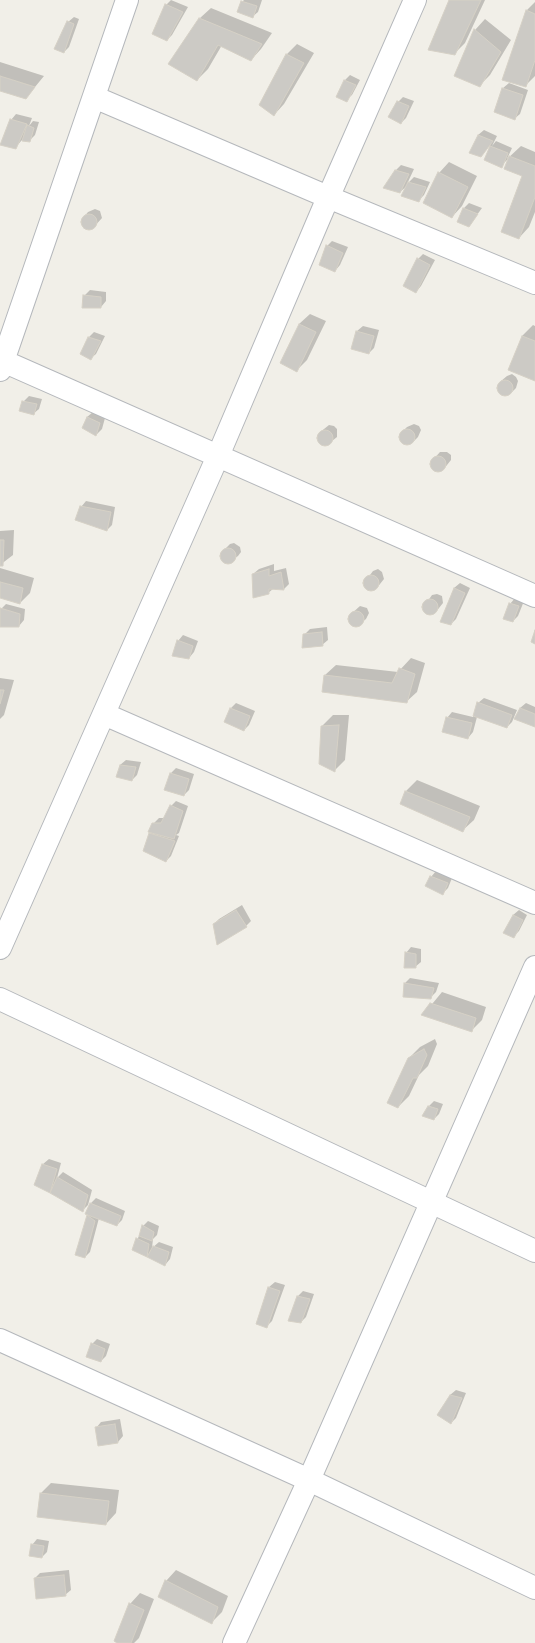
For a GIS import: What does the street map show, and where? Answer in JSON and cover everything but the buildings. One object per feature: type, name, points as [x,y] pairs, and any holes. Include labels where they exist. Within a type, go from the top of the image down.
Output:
[{"type":"street","points":[[127,0],[2,365],[218,456],[535,596]]},
{"type":"street","points":[[0,948],[218,456],[328,197],[415,0]]},
{"type":"street","points":[[94,97],[328,197],[535,283]]},
{"type":"street","points":[[104,714],[535,903]]},
{"type":"street","points":[[234,1643],[309,1480],[535,967]]},
{"type":"street","points":[[0,999],[535,1251]]},
{"type":"street","points":[[0,1340],[309,1480],[535,1588]]}]
